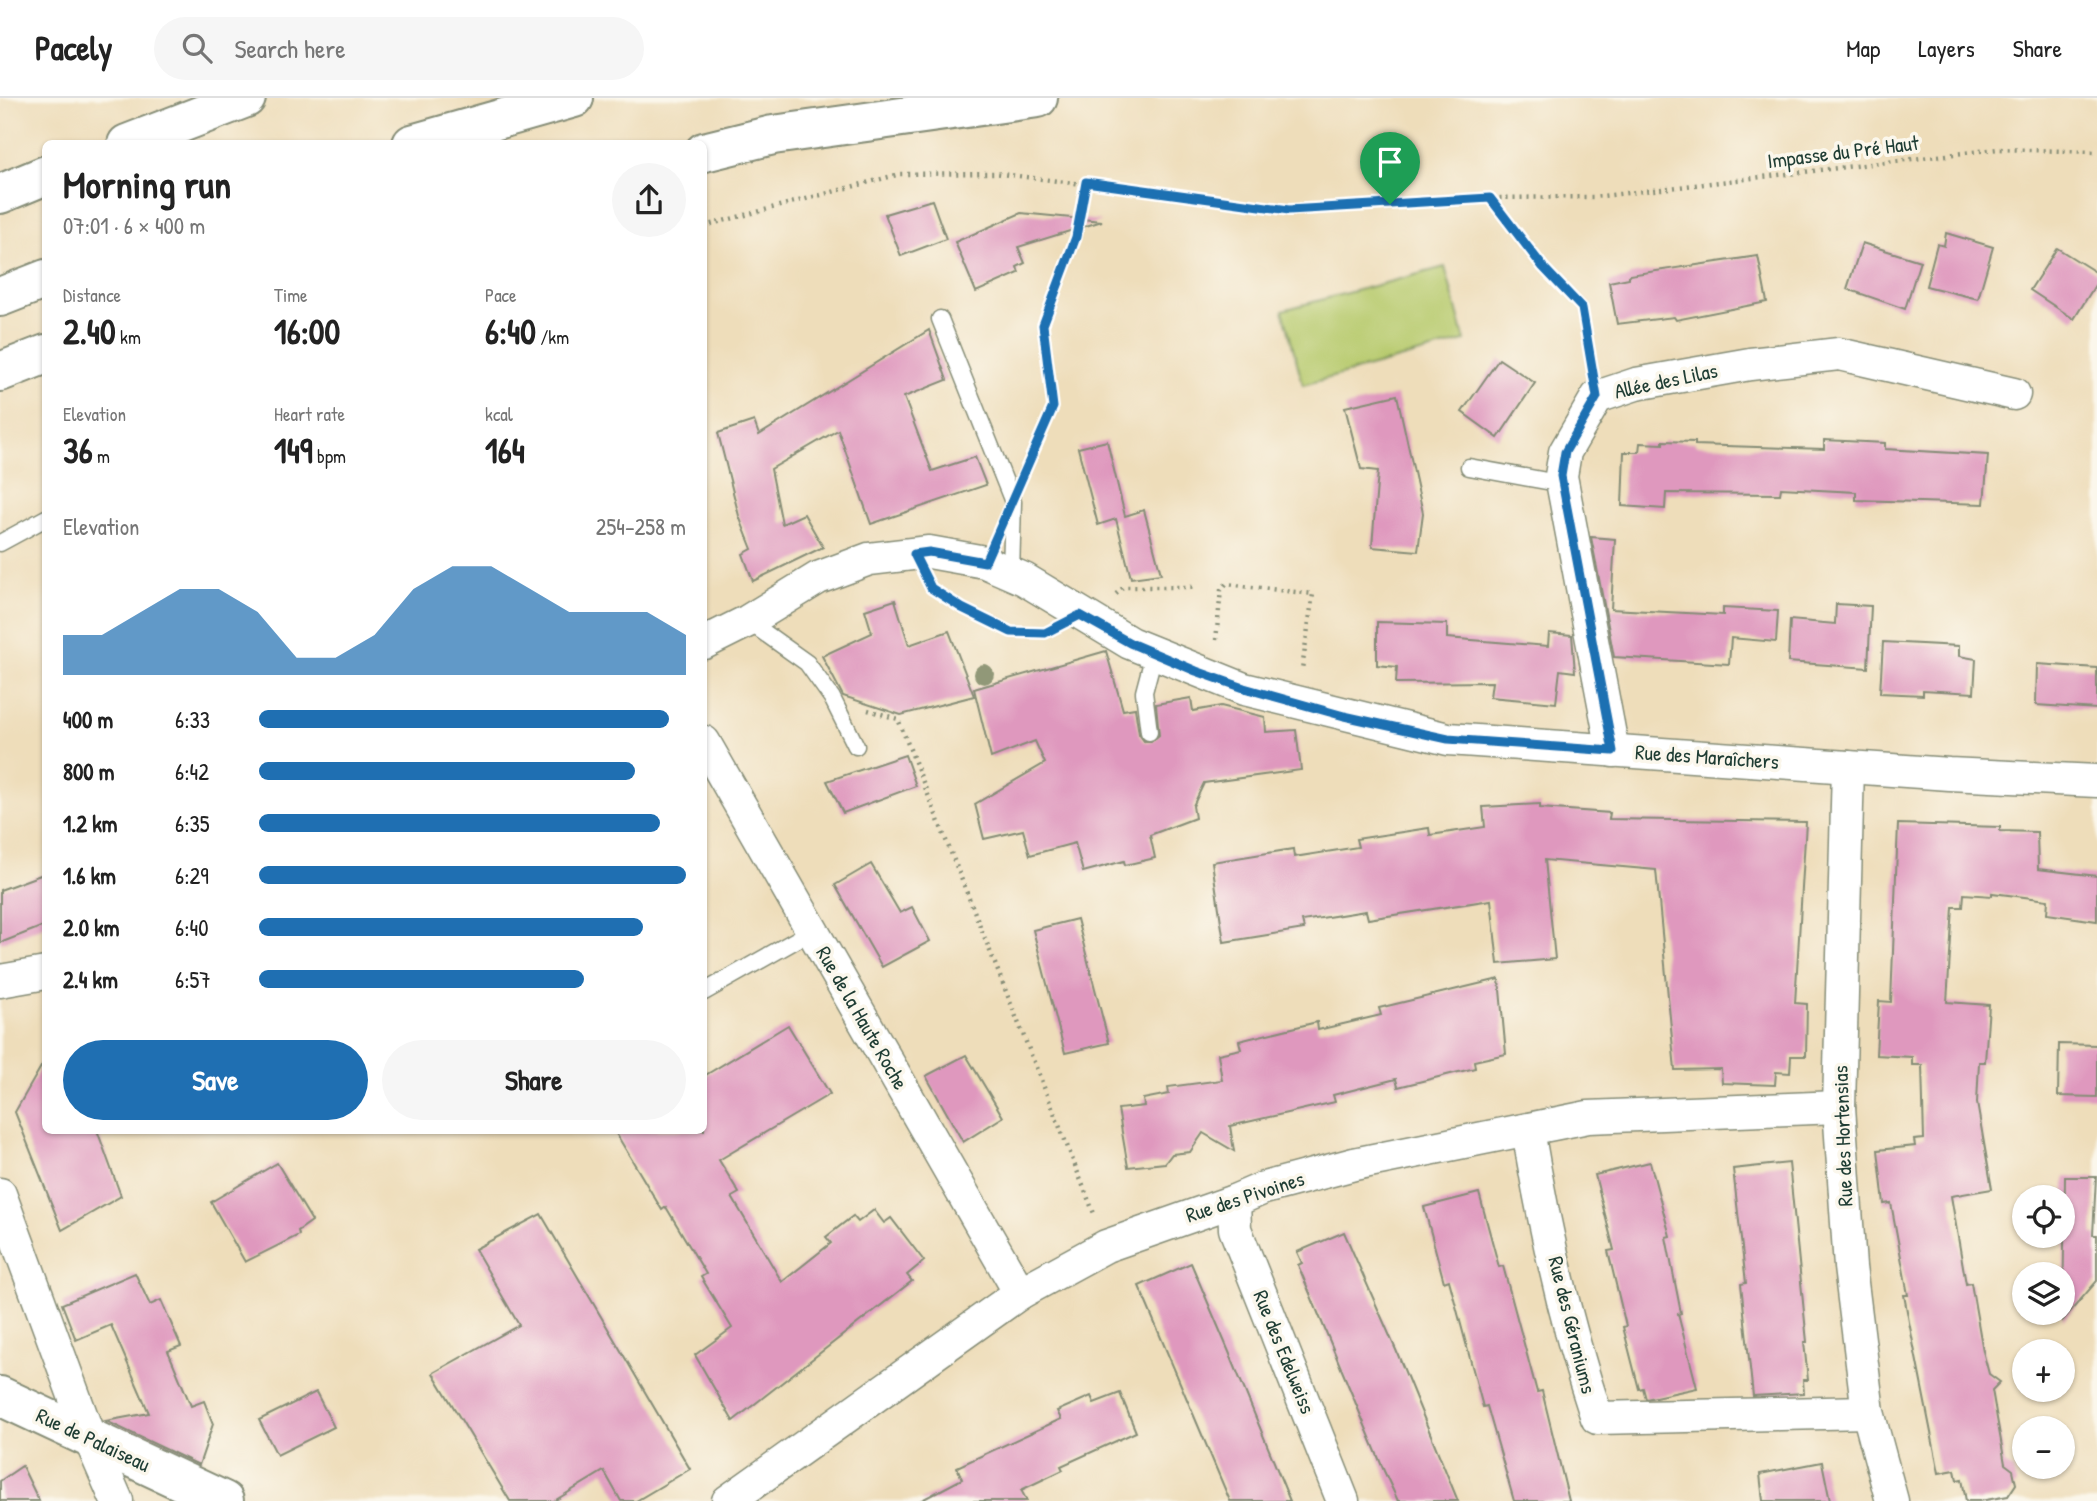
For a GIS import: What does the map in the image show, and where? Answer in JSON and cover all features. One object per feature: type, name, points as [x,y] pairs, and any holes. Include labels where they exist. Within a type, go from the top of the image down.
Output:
[{"type":"main road","points":[[137,140],[246,98]]},
{"type":"main road","points":[[426,140],[574,98]]},
{"type":"main road","points":[[707,151],[773,135],[1038,98]]},
{"type":"main road","points":[[0,194],[42,177]]},
{"type":"main road","points":[[0,297],[42,281]]},
{"type":"main road","points":[[0,372],[42,356]]},
{"type":"main road","name":"Rue de Palaiseau","points":[[0,1396],[224,1501]]},
{"type":"street","name":"Allée des Lilas","points":[[1613,751],[1563,484],[1565,452],[1597,397],[1636,384],[1750,364],[1839,354],[2014,394]]},
{"type":"street","name":"Rue des Maraîchers","points":[[707,642],[748,621],[818,578],[869,559],[929,552],[985,562],[1011,573],[1080,615],[1154,654],[1244,688],[1344,716],[1448,739],[1848,767],[2097,781]]},
{"type":"street","name":"Rue de la Haute Roche","points":[[707,747],[1020,1293]]},
{"type":"street","name":"Rue des Hortensias","points":[[1848,767],[1839,1107],[1850,1267],[1868,1412],[1892,1501]]},
{"type":"street","points":[[0,981],[42,974]]},
{"type":"street","name":"Rue des Pivoines","points":[[728,1501],[1020,1293],[1106,1246],[1264,1188],[1354,1164],[1600,1116],[1839,1107]]},
{"type":"street","name":"Rue des Géraniums","points":[[1528,1130],[1537,1184],[1574,1343],[1597,1418],[1868,1412]]},
{"type":"street","points":[[0,1194],[89,1439],[117,1501]]},
{"type":"street","name":"Rue des Edelweiss","points":[[1234,1201],[1235,1229],[1343,1501]]},
{"type":"lane","points":[[940,319],[1013,502],[1011,573]]},
{"type":"lane","points":[[1469,467],[1563,484]]},
{"type":"lane","points":[[0,543],[42,520]]},
{"type":"lane","points":[[748,621],[807,663],[832,698],[856,746]]},
{"type":"lane","points":[[1149,732],[1144,692],[1154,654]]},
{"type":"lane","points":[[707,990],[812,931]]},
{"type":"path","name":"Impasse du Pré Haut","points":[[707,225],[900,174],[994,173],[1086,182],[1289,210],[1490,198],[1594,197],[1997,149],[2097,152]]},
{"type":"path","points":[[1013,502],[1053,407],[1043,325],[1076,237],[1086,182]]},
{"type":"path","points":[[1490,198],[1543,267],[1582,308],[1597,397]]},
{"type":"path","points":[[914,554],[931,588],[962,608],[1011,632],[1045,633],[1109,600],[1125,587],[1197,587]]},
{"type":"path","points":[[1204,636],[1216,641],[1222,590],[1226,584],[1313,594],[1297,701]]},
{"type":"path","points":[[832,698],[898,719],[1106,1246]]},
{"type":"green space","points":[[1445,267],[1465,341],[1303,385],[1283,310]]},
{"type":"building","points":[[932,200],[946,239],[901,256],[885,214]]},
{"type":"building","points":[[1021,213],[1102,221],[1018,247],[1025,263],[1017,267],[1019,273],[976,292],[955,242]]},
{"type":"building","points":[[1946,233],[1993,247],[1978,299],[1926,286],[1937,244],[1944,246]]},
{"type":"building","points":[[1862,243],[1920,261],[1905,309],[1847,289]]},
{"type":"building","points":[[2057,248],[2097,273],[2097,282],[2074,319],[2030,290]]},
{"type":"building","points":[[1758,256],[1767,302],[1676,320],[1674,317],[1617,324],[1609,282],[1629,278],[1629,275]]},
{"type":"building","points":[[929,330],[947,380],[904,397],[932,471],[975,457],[986,485],[871,524],[838,430],[771,469],[782,524],[804,514],[823,547],[753,581],[743,554],[752,549],[739,516],[718,433],[754,421],[759,435]]},
{"type":"building","points":[[1499,359],[1535,383],[1498,438],[1462,412]]},
{"type":"building","points":[[1397,395],[1423,513],[1418,551],[1372,547],[1378,471],[1361,469],[1345,407]]},
{"type":"building","points":[[1824,440],[1885,443],[1885,449],[1988,455],[1984,504],[1856,500],[1856,492],[1781,488],[1780,494],[1666,493],[1665,509],[1622,506],[1624,452],[1639,452],[1640,443],[1695,442],[1695,445],[1824,449]]},
{"type":"building","points":[[1107,441],[1125,516],[1144,510],[1161,574],[1131,578],[1116,519],[1098,525],[1078,448]]},
{"type":"building","points":[[1591,537],[1615,539],[1611,609],[1723,615],[1723,608],[1778,611],[1776,642],[1731,638],[1729,664],[1614,657]]},
{"type":"building","points":[[895,600],[909,645],[949,631],[974,696],[901,715],[843,696],[822,656],[872,633],[865,610]]},
{"type":"building","points":[[1836,604],[1871,606],[1868,668],[1788,662],[1790,620],[1835,624]]},
{"type":"building","points":[[1377,622],[1447,624],[1447,638],[1548,646],[1549,633],[1572,635],[1575,672],[1560,670],[1556,703],[1490,697],[1492,682],[1396,683],[1397,667],[1377,665]]},
{"type":"building","points":[[1883,642],[1959,646],[1959,656],[1976,659],[1974,693],[1923,690],[1923,695],[1880,693]]},
{"type":"building","points":[[1106,651],[1123,710],[1135,708],[1139,734],[1144,741],[1151,742],[1159,735],[1156,704],[1191,698],[1193,711],[1221,706],[1265,717],[1266,732],[1296,730],[1301,770],[1204,783],[1193,806],[1195,818],[1150,835],[1155,858],[1125,865],[1124,861],[1083,872],[1075,843],[1030,855],[1023,830],[984,839],[975,804],[1045,763],[1035,741],[991,758],[974,689]]},
{"type":"building","points":[[2037,664],[2097,668],[2097,709],[2036,705]]},
{"type":"building","points":[[905,755],[916,786],[843,813],[827,781]]},
{"type":"building","points":[[1540,804],[1540,808],[1610,813],[1609,819],[1806,822],[1795,1003],[1807,1004],[1806,1056],[1791,1056],[1790,1073],[1776,1072],[1775,1085],[1722,1083],[1721,1069],[1675,1070],[1656,870],[1545,860],[1555,959],[1498,964],[1491,900],[1368,919],[1366,911],[1302,921],[1304,929],[1224,942],[1212,862],[1293,849],[1294,857],[1358,847],[1356,839],[1429,828],[1430,835],[1485,827],[1483,807]]},
{"type":"building","points":[[1898,824],[2000,827],[2000,831],[2037,832],[2038,869],[2097,876],[2097,921],[2047,914],[2048,900],[1992,893],[1992,896],[1964,894],[1963,907],[1953,907],[1947,1002],[1989,1005],[1985,1062],[1979,1062],[1977,1103],[1992,1189],[1951,1196],[1966,1284],[1971,1283],[1989,1374],[2000,1382],[1992,1390],[2005,1464],[2012,1469],[2012,1479],[2015,1479],[2016,1484],[2008,1496],[1966,1501],[1962,1479],[1957,1480],[1955,1470],[1939,1473],[1904,1295],[1908,1295],[1891,1203],[1884,1204],[1878,1150],[1915,1146],[1914,1140],[1924,1139],[1922,1065],[1912,1065],[1912,1057],[1876,1055],[1879,1001],[1891,1002]]},
{"type":"building","points":[[871,864],[900,913],[912,907],[930,941],[882,967],[835,885]]},
{"type":"building","points":[[42,874],[42,927],[0,943],[0,890]]},
{"type":"building","points":[[1077,919],[1109,1043],[1065,1053],[1033,930]]},
{"type":"building","points":[[1499,979],[1506,1054],[1474,1061],[1475,1068],[1398,1087],[1396,1079],[1333,1095],[1335,1102],[1230,1126],[1234,1151],[1203,1133],[1190,1152],[1172,1154],[1165,1163],[1128,1167],[1118,1109],[1144,1106],[1143,1099],[1169,1094],[1168,1087],[1222,1080],[1218,1054],[1241,1049],[1239,1041],[1317,1022],[1318,1030],[1381,1015],[1379,1008]]},
{"type":"building","points":[[788,1025],[830,1094],[719,1160],[739,1193],[732,1197],[782,1282],[831,1243],[826,1237],[853,1216],[858,1222],[874,1210],[884,1223],[891,1218],[924,1261],[907,1275],[912,1281],[733,1421],[695,1355],[732,1328],[701,1277],[706,1274],[666,1207],[662,1210],[616,1134],[707,1134],[707,1074]]},
{"type":"building","points":[[2059,1044],[2097,1045],[2097,1097],[2058,1096]]},
{"type":"building","points":[[966,1055],[1003,1117],[963,1142],[926,1076]]},
{"type":"building","points":[[42,1065],[42,1134],[98,1134],[121,1196],[62,1230],[15,1112]]},
{"type":"building","points":[[1650,1162],[1670,1236],[1666,1237],[1681,1313],[1678,1314],[1697,1388],[1646,1399],[1643,1388],[1639,1389],[1623,1327],[1626,1326],[1608,1251],[1614,1250],[1595,1175]]},
{"type":"building","points":[[277,1163],[312,1221],[298,1231],[299,1235],[245,1262],[211,1202]]},
{"type":"building","points":[[1789,1163],[1807,1342],[1804,1342],[1808,1380],[1803,1380],[1804,1393],[1753,1396],[1741,1284],[1746,1283],[1733,1169]]},
{"type":"building","points":[[2065,1177],[2096,1177],[2093,1235],[2097,1235],[2097,1281],[2075,1306],[2075,1262],[2064,1262],[2064,1248],[2075,1248],[2075,1185],[2065,1185]]},
{"type":"building","points":[[1479,1193],[1499,1267],[1503,1266],[1537,1392],[1542,1391],[1569,1501],[1514,1501],[1487,1406],[1483,1407],[1449,1280],[1444,1282],[1424,1207]]},
{"type":"building","points":[[541,1214],[690,1469],[636,1501],[621,1501],[604,1471],[554,1501],[510,1501],[433,1373],[519,1325],[475,1249]]},
{"type":"building","points":[[1344,1232],[1458,1501],[1398,1501],[1384,1471],[1298,1265],[1302,1263],[1297,1252]]},
{"type":"building","points":[[1191,1263],[1290,1501],[1230,1501],[1139,1286]]},
{"type":"building","points":[[135,1273],[150,1305],[161,1300],[181,1346],[168,1351],[191,1406],[204,1401],[213,1424],[199,1465],[106,1421],[149,1413],[111,1325],[76,1340],[62,1304]]},
{"type":"building","points":[[316,1392],[334,1427],[277,1455],[259,1420]]},
{"type":"building","points":[[1120,1393],[1136,1432],[1061,1466],[1063,1470],[1021,1490],[1027,1501],[920,1501],[962,1479],[957,1467],[1061,1419],[1057,1411],[1091,1396],[1094,1403]]},
{"type":"building","points":[[1822,1462],[1830,1501],[1763,1501],[1760,1474]]},
{"type":"building","points":[[22,1466],[39,1501],[0,1501],[0,1481]]},
{"type":"route","points":[[1086,182],[1289,210],[1390,204],[1490,198],[1543,267],[1582,308],[1597,397],[1565,452],[1561,476],[1613,751],[1448,739],[1344,716],[1244,688],[1196,671],[1130,643],[1080,615],[1045,633],[1011,632],[962,608],[931,588],[914,554],[929,552],[985,562],[1053,407],[1043,325],[1076,237],[1086,182]]}]
